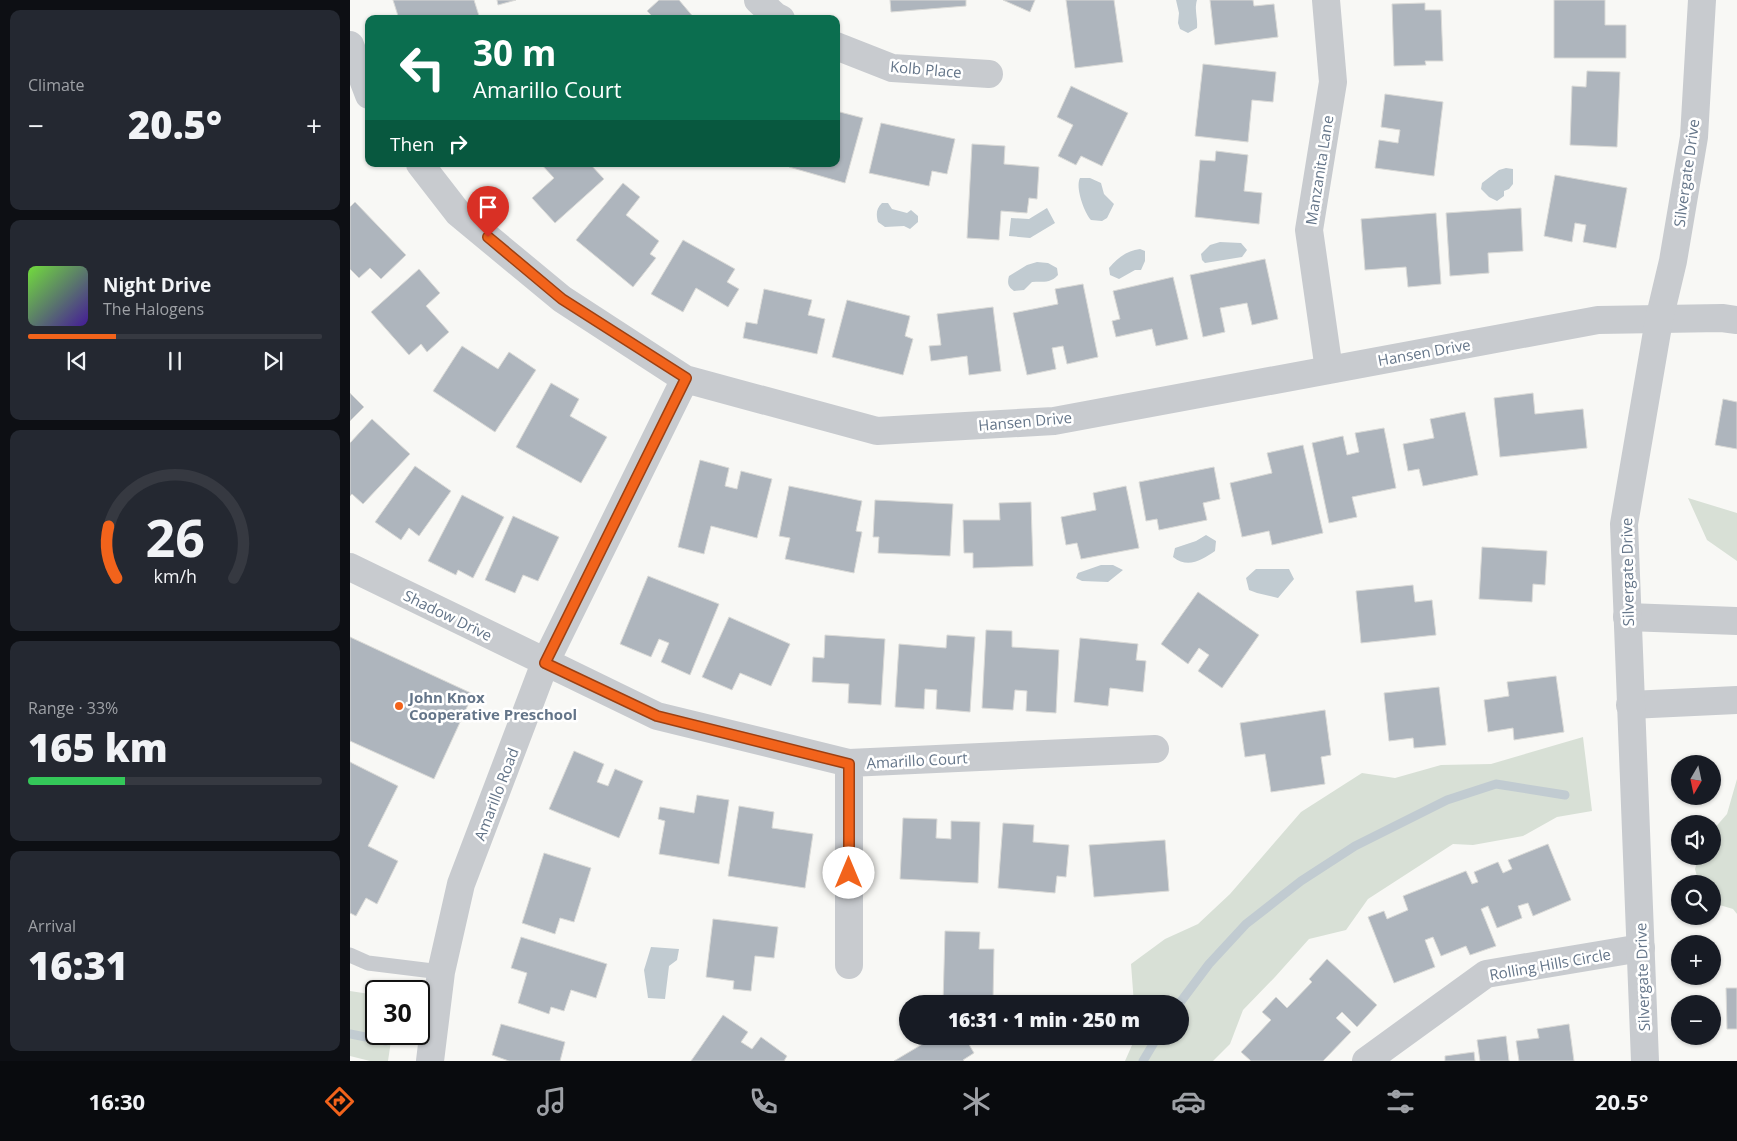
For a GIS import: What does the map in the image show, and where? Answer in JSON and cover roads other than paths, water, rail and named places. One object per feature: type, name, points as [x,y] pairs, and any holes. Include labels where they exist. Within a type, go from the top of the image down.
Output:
[{"type":"street","points":[[758,0],[774,15]]},
{"type":"street","name":"Manzanita Lane","points":[[1326,0],[1333,82],[1310,230],[1328,370]]},
{"type":"street","name":"Silvergate Drive","points":[[1645,1061],[1624,524],[1659,320],[1673,262],[1694,137],[1702,0]]},
{"type":"street","points":[[350,45],[365,84]]},
{"type":"street","name":"Kolb Place","points":[[840,48],[892,68],[989,74]]},
{"type":"street","name":"Hansen Drive","points":[[422,167],[458,212],[562,299],[686,378],[877,431],[1054,421],[1598,320],[1722,318],[1737,320]]},
{"type":"street","name":"Amarillo Road","points":[[430,1061],[440,972],[462,884],[545,663],[686,378]]},
{"type":"street","name":"Shadow Drive","points":[[350,567],[545,663]]},
{"type":"street","points":[[1627,617],[1737,621]]},
{"type":"street","name":"Amarillo Court","points":[[545,663],[657,716],[849,764],[1155,749]]},
{"type":"street","points":[[1630,705],[1737,700]]},
{"type":"street","points":[[849,764],[849,965]]},
{"type":"street","name":"Rolling Hills Circle","points":[[1366,1061],[1486,974],[1641,948]]},
{"type":"lane","points":[[350,955],[368,963],[440,972]]},
{"type":"waterway","points":[[1186,995],[1209,964],[1246,924],[1301,881],[1355,846],[1447,800],[1496,784],[1565,795]]},
{"type":"waterway","points":[[350,1034],[365,1037]]},
{"type":"waterway","points":[[1143,1061],[1153,1045]]},
{"type":"place","name":"John Knox Cooperative Preschool","points":[[399,706]]}]
